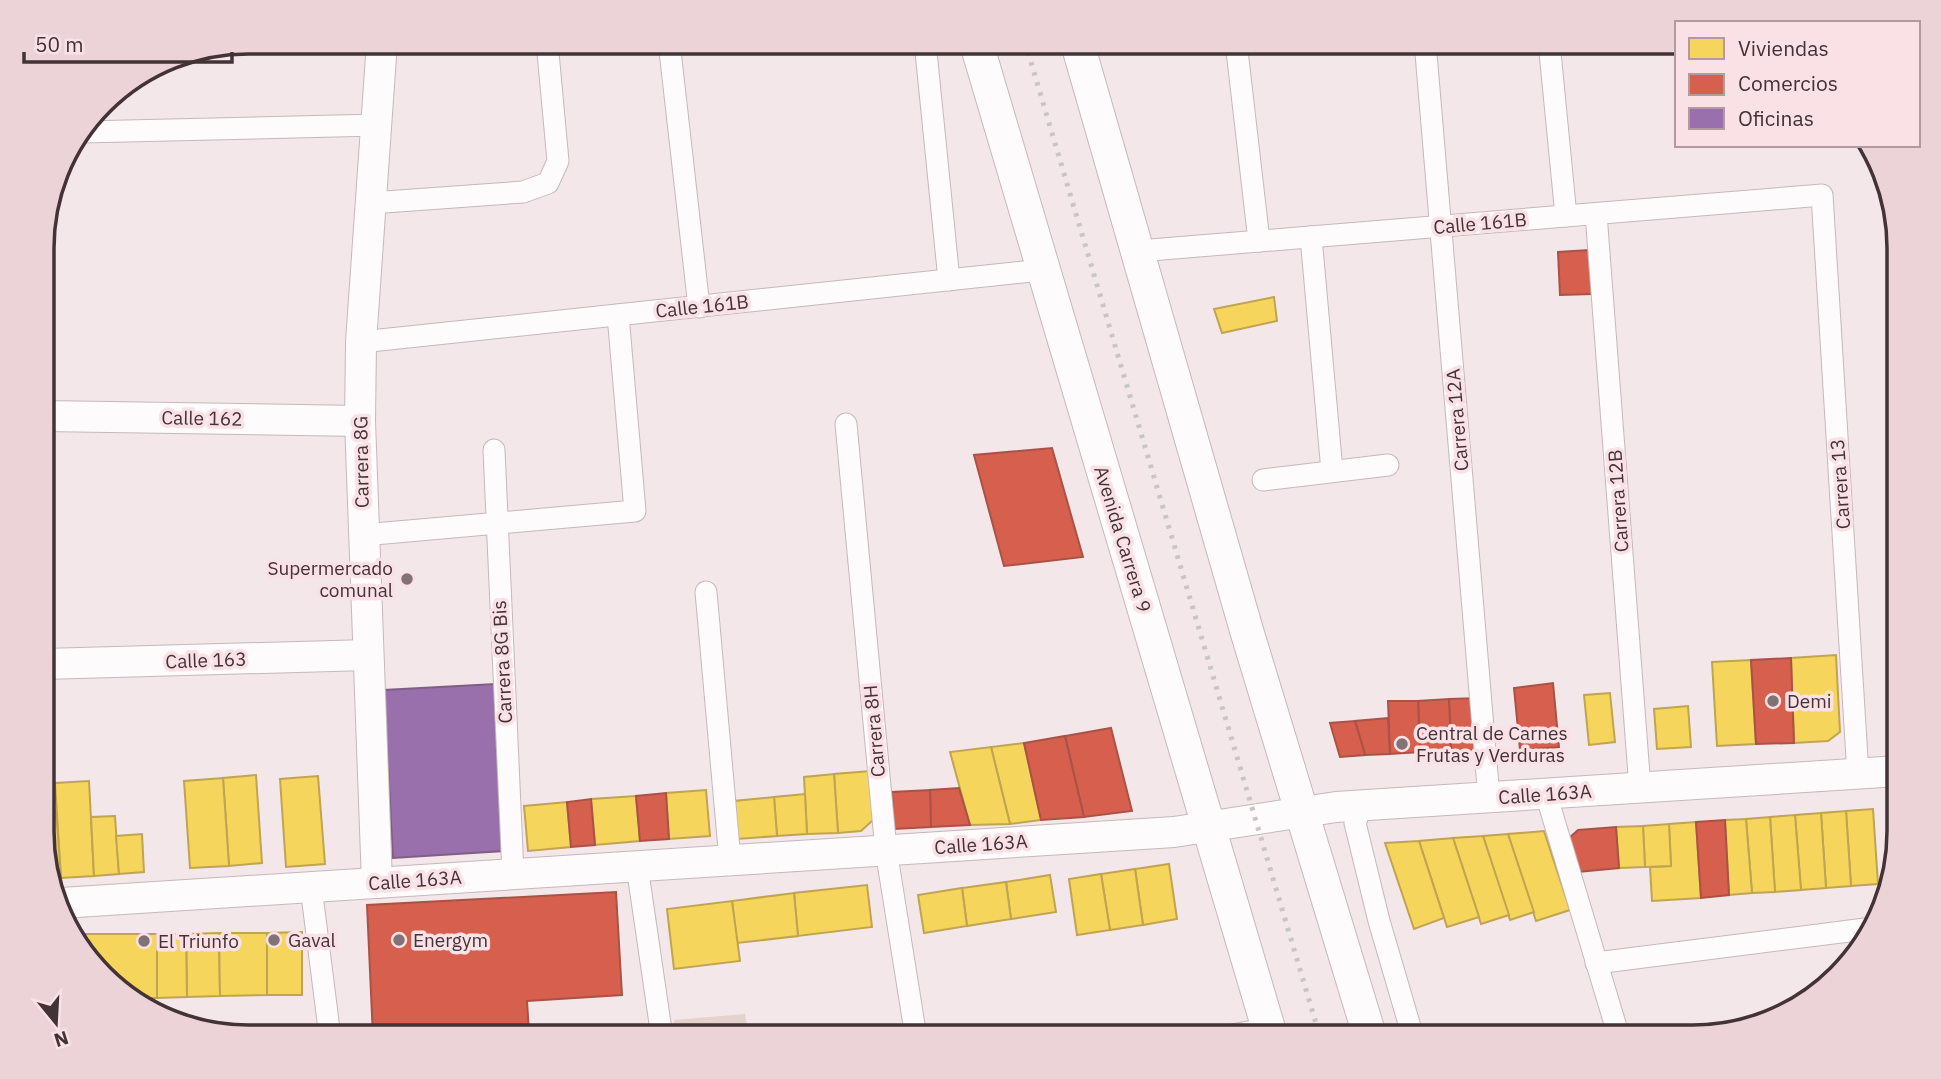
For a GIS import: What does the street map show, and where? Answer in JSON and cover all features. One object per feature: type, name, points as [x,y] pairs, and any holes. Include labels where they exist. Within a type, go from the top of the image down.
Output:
[{"type":"main road","name":"Avenida Carrera 9","points":[[980,54],[1267,1024]]},
{"type":"main road","points":[[1081,54],[1300,812],[1366,1024]]},
{"type":"main road","name":"Carrera 8G","points":[[377,883],[360,421],[361,342],[381,55]]},
{"type":"main road","name":"Calle 162","points":[[54,416],[360,421]]},
{"type":"main road","name":"Calle 163","points":[[54,664],[368,655]]},
{"type":"main road","name":"Calle 163A","points":[[68,903],[1210,828],[1300,812],[1362,806],[1886,772]]},
{"type":"street","points":[[1237,54],[1259,241]]},
{"type":"street","name":"Carrera 12A","points":[[1426,54],[1489,798]]},
{"type":"street","points":[[1550,54],[1566,216]]},
{"type":"street","points":[[371,203],[523,192],[548,183],[558,161],[548,55]]},
{"type":"street","points":[[670,55],[699,307]]},
{"type":"street","points":[[926,55],[948,280]]},
{"type":"street","points":[[94,132],[377,125]]},
{"type":"street","name":"Calle 161B","points":[[1138,251],[1822,195]]},
{"type":"street","name":"Carrera 13","points":[[1822,195],[1858,774]]},
{"type":"street","name":"Carrera 12B","points":[[1596,214],[1640,788]]},
{"type":"street","points":[[1311,237],[1332,471]]},
{"type":"street","name":"Calle 161B","points":[[361,342],[1042,270]]},
{"type":"street","points":[[363,536],[635,511],[618,315]]},
{"type":"street","name":"Carrera 8H","points":[[846,424],[886,850],[914,1025]]},
{"type":"street","name":"Carrera 8G Bis","points":[[494,450],[495,524],[513,874]]},
{"type":"street","points":[[1263,480],[1388,465]]},
{"type":"street","points":[[706,592],[730,860]]},
{"type":"street","points":[[1545,794],[1615,1024]]},
{"type":"street","points":[[1362,806],[1355,824],[1379,921],[1409,1024]]},
{"type":"street","points":[[637,866],[660,1025]]},
{"type":"street","points":[[312,887],[329,1025]]},
{"type":"street","points":[[1596,963],[1860,930]]},
{"type":"shaded area","points":[[745,1014],[747,1025],[674,1025],[674,1020]]},
{"type":"building: Viviendas","points":[[1274,297],[1277,321],[1222,333],[1214,309]]},
{"type":"building: Viviendas","points":[[1836,655],[1840,732],[1828,741],[1794,743],[1791,658]]},
{"type":"building: Viviendas","points":[[1751,660],[1756,744],[1717,746],[1712,662]]},
{"type":"building: Viviendas","points":[[1610,693],[1615,742],[1589,745],[1584,695]]},
{"type":"building: Viviendas","points":[[1688,706],[1691,747],[1657,749],[1654,709]]},
{"type":"building: Viviendas","points":[[1024,743],[1041,820],[1010,824],[991,747]]},
{"type":"building: Viviendas","points":[[991,747],[1010,824],[970,825],[950,752]]},
{"type":"building: Viviendas","points":[[870,771],[873,820],[861,831],[838,833],[834,774]]},
{"type":"building: Viviendas","points":[[834,774],[838,833],[807,834],[804,777]]},
{"type":"building: Viviendas","points":[[256,775],[262,863],[229,866],[223,778]]},
{"type":"building: Viviendas","points":[[318,776],[325,864],[286,867],[280,779]]},
{"type":"building: Viviendas","points":[[223,778],[229,866],[190,868],[184,781]]},
{"type":"building: Viviendas","points":[[89,781],[94,876],[61,878],[55,783]]},
{"type":"building: Viviendas","points":[[706,790],[710,836],[669,839],[666,793]]},
{"type":"building: Viviendas","points":[[805,794],[807,834],[777,836],[774,797]]},
{"type":"building: Viviendas","points":[[636,796],[640,841],[595,845],[591,799]]},
{"type":"building: Viviendas","points":[[774,797],[777,836],[737,839],[734,801]]},
{"type":"building: Viviendas","points":[[567,802],[571,847],[528,851],[524,806]]},
{"type":"building: Viviendas","points":[[1873,809],[1878,884],[1851,886],[1846,811]]},
{"type":"building: Viviendas","points":[[56,810],[61,878],[56,856]]},
{"type":"building: Viviendas","points":[[1846,811],[1851,886],[1826,888],[1821,813]]},
{"type":"building: Viviendas","points":[[1821,813],[1826,888],[1801,890],[1795,815]]},
{"type":"building: Viviendas","points":[[1795,815],[1801,890],[1775,892],[1770,817]]},
{"type":"building: Viviendas","points":[[115,816],[119,874],[94,876],[91,817]]},
{"type":"building: Viviendas","points":[[1770,817],[1775,892],[1752,893],[1746,819]]},
{"type":"building: Viviendas","points":[[1746,819],[1752,893],[1729,895],[1725,820]]},
{"type":"building: Viviendas","points":[[1696,822],[1701,898],[1652,901],[1650,867],[1671,866],[1669,824]]},
{"type":"building: Viviendas","points":[[1669,824],[1671,866],[1645,867],[1643,826]]},
{"type":"building: Viviendas","points":[[1643,826],[1645,867],[1619,868],[1616,827]]},
{"type":"building: Viviendas","points":[[1544,831],[1570,910],[1536,921],[1508,834]]},
{"type":"building: Viviendas","points":[[142,834],[144,872],[119,874],[116,836]]},
{"type":"building: Viviendas","points":[[1508,834],[1534,912],[1510,920],[1483,836]]},
{"type":"building: Viviendas","points":[[1483,836],[1509,915],[1481,924],[1453,838]]},
{"type":"building: Viviendas","points":[[1453,838],[1479,917],[1447,927],[1419,841]]},
{"type":"building: Viviendas","points":[[1419,841],[1444,918],[1414,929],[1385,843]]},
{"type":"building: Viviendas","points":[[1169,864],[1177,919],[1143,925],[1135,869]]},
{"type":"building: Viviendas","points":[[1135,869],[1143,925],[1110,930],[1101,874]]},
{"type":"building: Viviendas","points":[[1101,874],[1110,930],[1077,935],[1069,879]]},
{"type":"building: Viviendas","points":[[1050,875],[1056,912],[1011,919],[1006,882]]},
{"type":"building: Viviendas","points":[[1006,882],[1011,919],[967,926],[962,888]]},
{"type":"building: Viviendas","points":[[867,885],[872,927],[798,936],[794,893]]},
{"type":"building: Viviendas","points":[[962,888],[967,926],[924,933],[918,895]]},
{"type":"building: Viviendas","points":[[794,893],[798,936],[737,943],[732,901]]},
{"type":"building: Viviendas","points":[[732,901],[740,961],[674,969],[667,909]]},
{"type":"building: Viviendas","points":[[302,932],[302,995],[267,995],[267,933]]},
{"type":"building: Viviendas","points":[[219,933],[220,996],[187,997],[186,934]]},
{"type":"building: Viviendas","points":[[219,933],[267,933],[267,995],[220,996]]},
{"type":"building: Viviendas","points":[[85,934],[157,934],[157,998],[150,998],[130,985],[102,959]]},
{"type":"building: Viviendas","points":[[157,934],[186,934],[187,997],[157,998]]},
{"type":"building: Comercios","points":[[1589,250],[1592,294],[1560,295],[1558,252]]},
{"type":"building: Comercios","points":[[1052,448],[1083,557],[1004,566],[974,455]]},
{"type":"building: Comercios","name":"Demi","points":[[1791,658],[1794,743],[1756,744],[1751,660]]},
{"type":"building: Comercios","points":[[1553,683],[1559,747],[1520,750],[1514,688]]},
{"type":"building: Comercios","points":[[1481,698],[1482,750],[1451,751],[1449,699]]},
{"type":"building: Comercios","points":[[1449,699],[1451,751],[1420,752],[1418,701]]},
{"type":"building: Comercios","points":[[1388,701],[1418,701],[1420,752],[1390,754]]},
{"type":"building: Comercios","points":[[1388,718],[1390,754],[1365,755],[1355,721]]},
{"type":"building: Comercios","points":[[1355,721],[1365,755],[1340,757],[1330,723]]},
{"type":"building: Comercios","points":[[1111,728],[1132,811],[1084,817],[1065,736]]},
{"type":"building: Comercios","points":[[1065,736],[1084,817],[1041,820],[1024,743]]},
{"type":"building: Comercios","points":[[959,788],[970,825],[931,827],[930,790]]},
{"type":"building: Comercios","points":[[930,790],[931,827],[894,829],[892,792]]},
{"type":"building: Comercios","points":[[666,793],[669,839],[640,841],[636,796]]},
{"type":"building: Comercios","points":[[591,799],[595,845],[571,847],[567,802]]},
{"type":"building: Comercios","points":[[1725,820],[1729,895],[1701,898],[1696,822]]},
{"type":"building: Comercios","points":[[1616,827],[1619,868],[1578,872],[1569,838],[1578,830]]},
{"type":"building: Comercios","points":[[616,892],[622,995],[527,1001],[528,1025],[372,1025],[367,905]]},
{"type":"building: Oficinas","points":[[495,684],[504,851],[393,858],[384,690]]},
{"type":"railway","points":[[1029,54],[1316,1024]]},
{"type":"place","name":"Supermercado comunal","points":[[407,579]]},
{"type":"place","name":"Demi","points":[[1773,701]]},
{"type":"place","name":"Central de Carnes Frutas y Verduras","points":[[1402,744]]},
{"type":"place","name":"Gaval","points":[[274,940]]},
{"type":"place","name":"Energym","points":[[399,940]]},
{"type":"place","name":"El Triunfo","points":[[144,941]]}]
